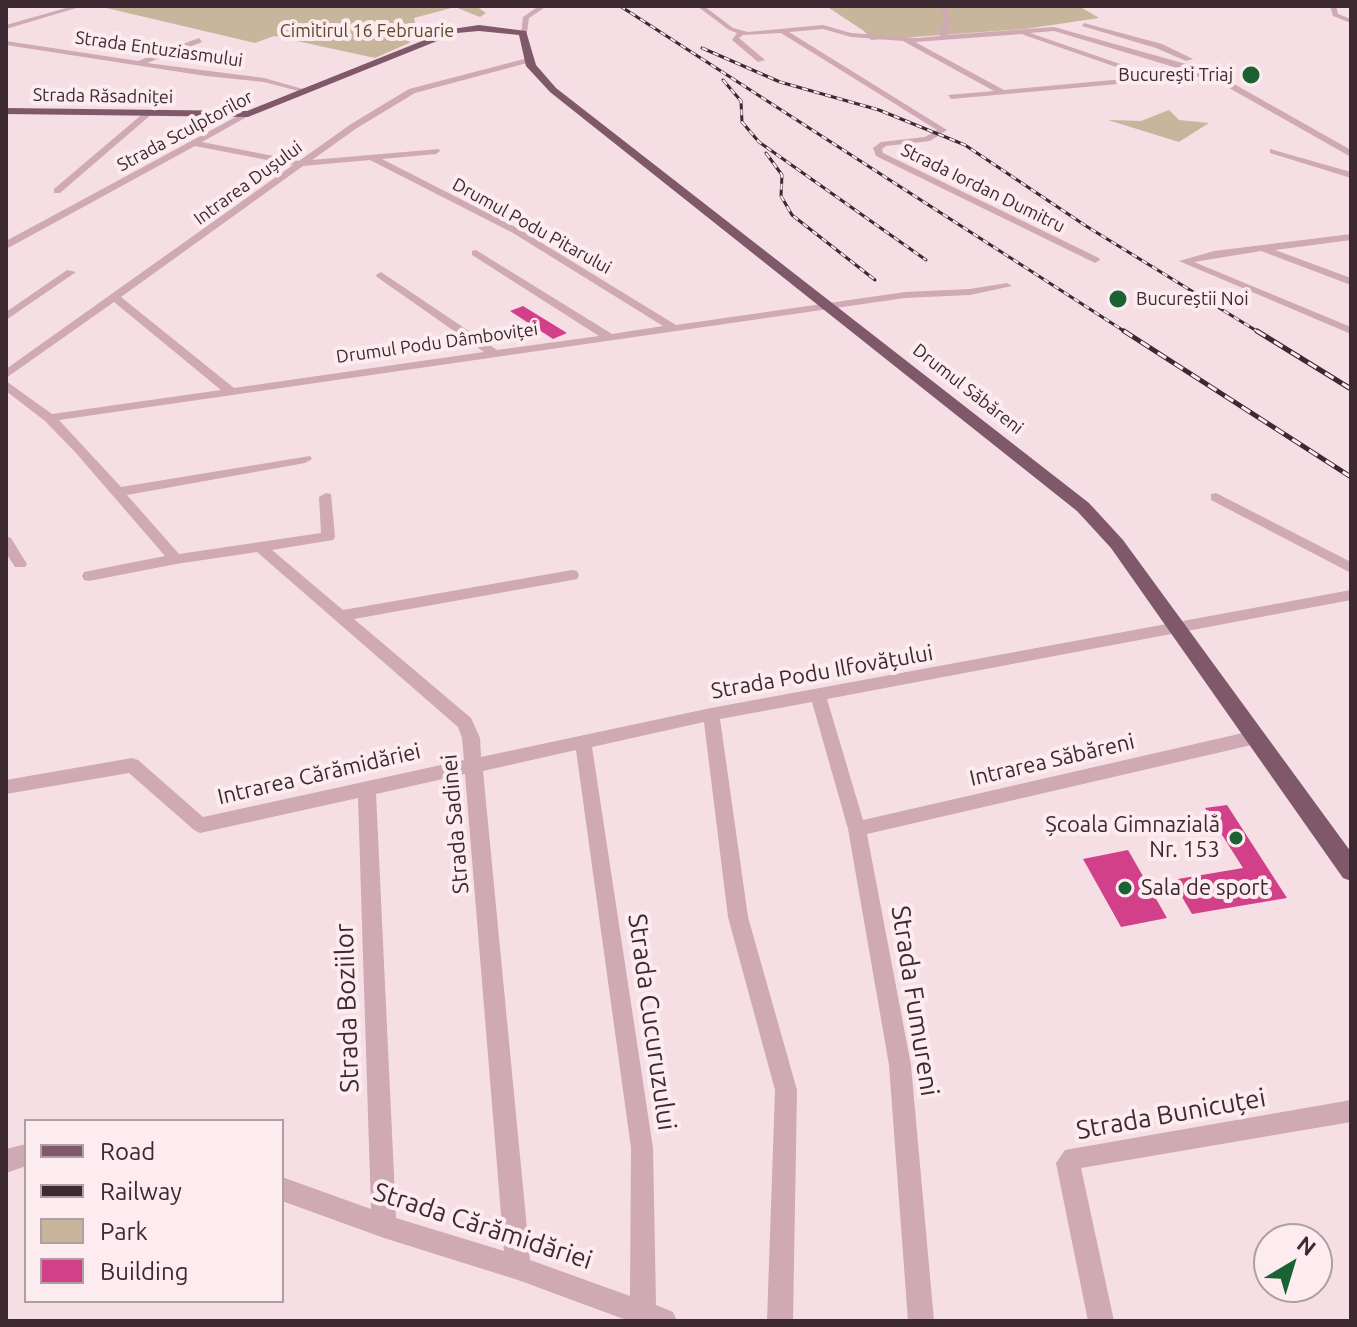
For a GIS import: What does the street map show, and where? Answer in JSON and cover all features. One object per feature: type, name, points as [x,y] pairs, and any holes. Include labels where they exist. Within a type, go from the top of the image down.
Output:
[{"type":"main road","name":"Strada Sculptorilor","points":[[248,114],[455,31],[479,28],[523,33]]},
{"type":"main road","name":"Drumul Săbăreni","points":[[523,33],[528,60],[553,90],[1083,507],[1117,544],[1351,871]]},
{"type":"main road","name":"Strada Răsadniței","points":[[6,111],[248,114]]},
{"type":"street","points":[[6,27],[80,6]]},
{"type":"street","points":[[523,33],[526,17],[544,6]]},
{"type":"street","points":[[700,6],[741,33],[823,27],[851,35],[905,40],[1054,29],[1207,73],[1351,154]]},
{"type":"street","points":[[943,6],[948,21],[944,27],[944,38]]},
{"type":"street","points":[[1333,6],[1335,15],[1351,21]]},
{"type":"street","points":[[951,97],[1212,71],[1159,46],[1084,25]]},
{"type":"street","points":[[1015,31],[1157,78]]},
{"type":"street","name":"Strada Iordan Dumitru","points":[[784,32],[943,130],[927,139],[884,144],[877,148],[879,154],[1095,260]]},
{"type":"street","points":[[741,33],[735,38],[761,60]]},
{"type":"street","points":[[137,64],[199,40]]},
{"type":"street","points":[[905,40],[1004,93]]},
{"type":"street","name":"Strada Entuziasmului","points":[[6,43],[264,80],[306,91]]},
{"type":"street","name":"Intrarea Dușului","points":[[6,374],[354,126],[412,91],[528,60]]},
{"type":"street","points":[[57,191],[149,113]]},
{"type":"street","name":"Strada Sculptorilor","points":[[6,245],[248,114]]},
{"type":"street","points":[[193,143],[301,164],[436,151]]},
{"type":"street","points":[[1273,151],[1351,175]]},
{"type":"street","name":"Drumul Podu Pitarului","points":[[371,157],[516,231],[675,329]]},
{"type":"street","points":[[1351,237],[1184,261],[1351,331]]},
{"type":"street","points":[[1335,240],[1351,245]]},
{"type":"street","points":[[1263,248],[1351,282]]},
{"type":"street","points":[[476,253],[612,339]]},
{"type":"street","points":[[6,317],[71,272]]},
{"type":"street","points":[[381,275],[493,353]]},
{"type":"street","name":"Drumul Podu Dâmboviței","points":[[49,418],[830,306],[1007,286]]},
{"type":"street","points":[[114,296],[230,391]]},
{"type":"street","points":[[6,385],[49,418],[176,559]]},
{"type":"street","points":[[118,492],[305,459]]},
{"type":"street","points":[[89,576],[176,559],[328,537],[326,497]]},
{"type":"street","points":[[1216,497],[1351,568]]},
{"type":"street","points":[[7,545],[20,564]]},
{"type":"street","name":"Strada Sadinei","points":[[261,548],[465,723],[471,738],[518,1268]]},
{"type":"street","points":[[339,616],[572,575]]},
{"type":"street","name":"Strada Podu Ilfovățului","points":[[474,763],[711,714],[1351,595]]},
{"type":"street","name":"Strada Fumureni","points":[[818,695],[857,829],[900,1065],[921,1321]]},
{"type":"street","points":[[711,714],[738,917],[786,1090],[780,1321]]},
{"type":"street","name":"Intrarea Săbăreni","points":[[857,829],[1256,737]]},
{"type":"street","name":"Strada Cucuruzului","points":[[583,742],[642,1148],[653,1317]]},
{"type":"street","name":"Intrarea Cărămidăriei","points":[[6,787],[132,765],[200,825],[474,763]]},
{"type":"street","name":"Strada Boziilor","points":[[367,788],[384,1226]]},
{"type":"street","name":"Strada Bunicuței","points":[[1101,1321],[1068,1163],[1073,1158],[1351,1111]]},
{"type":"street","name":"Strada Cărămidăriei","points":[[284,1190],[653,1317]]},
{"type":"green space","name":"Cimitirul 16 Februarie","points":[[98,6],[476,6],[486,13],[480,17],[455,7],[414,18],[416,29],[409,43],[375,58],[274,36],[255,43]]},
{"type":"green space","points":[[826,6],[1079,6],[1099,18],[1025,29],[871,40],[864,31]]},
{"type":"green space","points":[[1169,110],[1179,120],[1209,123],[1179,142],[1108,120],[1141,121]]},
{"type":"building","points":[[523,306],[567,333],[553,339],[510,311]]},
{"type":"building","name":"Școala Gimnazială Nr. 153","points":[[1227,805],[1287,898],[1192,914],[1172,880],[1243,868],[1205,808]]},
{"type":"building","name":"Sala de sport","points":[[1128,850],[1167,918],[1121,927],[1083,859]]},
{"type":"railway","points":[[620,6],[1127,333]]},
{"type":"railway","points":[[702,48],[780,82],[879,110],[965,145],[1086,226],[1260,333]]},
{"type":"railway","points":[[723,80],[741,101],[742,122],[759,142],[926,260]]},
{"type":"railway","points":[[766,153],[782,175],[781,196],[792,215],[875,280]]},
{"type":"railway","points":[[1124,331],[1351,477]]},
{"type":"railway","points":[[1257,331],[1351,389]]},
{"type":"place","name":"București Triaj","points":[[1251,75]]},
{"type":"place","name":"Bucureștii Noi","points":[[1118,299]]},
{"type":"place","name":"Școala Gimnazială Nr. 153","points":[[1236,838]]},
{"type":"place","name":"Sala de sport","points":[[1125,888]]}]
